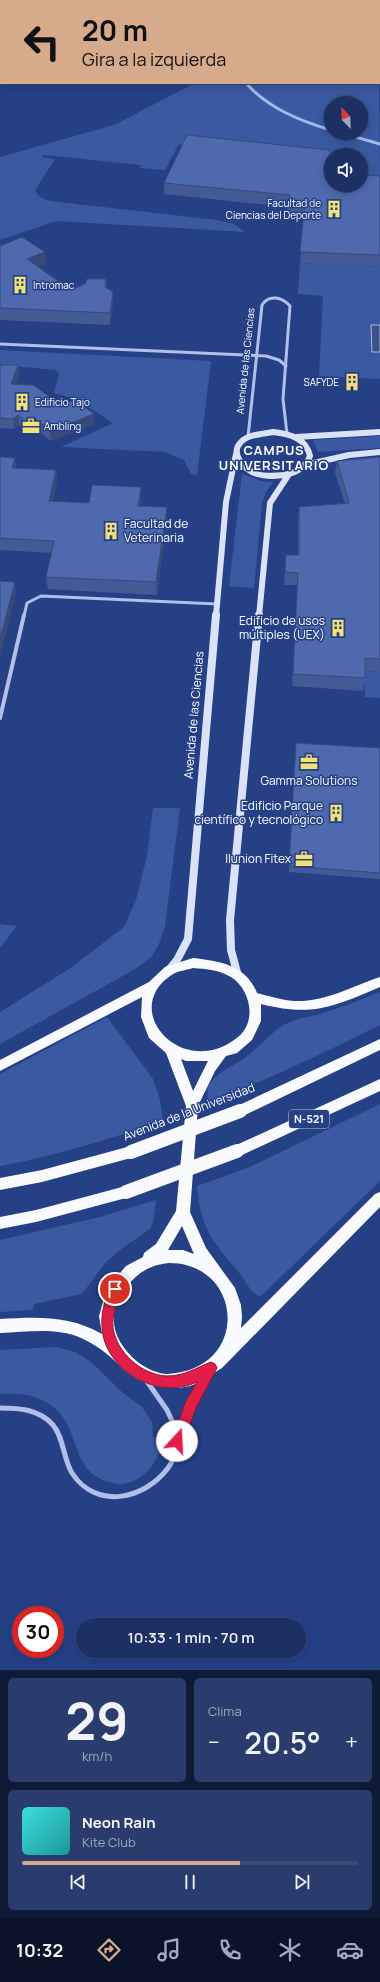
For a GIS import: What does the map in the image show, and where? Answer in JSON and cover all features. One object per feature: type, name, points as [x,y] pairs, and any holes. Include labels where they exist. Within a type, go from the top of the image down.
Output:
[{"type":"highway","points":[[0,1066],[152,986],[167,972],[182,965],[203,963],[225,968],[238,976],[250,988],[255,998],[256,1017],[250,1031],[240,1043],[221,1054],[211,1067],[192,1106],[184,1212],[201,1253],[225,1286],[231,1297],[235,1316],[234,1330],[222,1357]]},
{"type":"highway","points":[[255,998],[286,1005],[320,1005],[380,982]]},
{"type":"highway","points":[[152,986],[145,1002],[146,1023],[154,1036],[171,1050],[183,1055],[196,1057],[221,1054]]},
{"type":"highway","name":"Avenida de la Universidad","points":[[0,1184],[42,1176],[131,1152],[240,1111],[380,1044]]},
{"type":"highway","points":[[171,1050],[192,1106]]},
{"type":"highway","name":"N-521","points":[[0,1223],[36,1216],[126,1192],[237,1151],[340,1105],[380,1085]]},
{"type":"highway","points":[[0,1326],[45,1324],[75,1327],[99,1338],[129,1367],[144,1376],[159,1381],[174,1382],[198,1376],[211,1368],[380,1198]]},
{"type":"highway","points":[[117,1354],[109,1335],[108,1308],[115,1289],[123,1278],[161,1249],[184,1212]]},
{"type":"highway","points":[[134,1269],[151,1260],[163,1257],[177,1257],[202,1264],[217,1275]]},
{"type":"main road","points":[[305,465],[310,456],[309,450],[302,441],[287,434],[266,432],[248,437],[238,445],[236,454],[240,464],[257,474],[273,476],[290,474],[305,465],[349,454],[380,452]]},
{"type":"main road","points":[[295,437],[380,432]]},
{"type":"main road","name":"Avenida de las Ciencias","points":[[167,972],[177,960],[188,939],[226,502],[236,454]]},
{"type":"main road","points":[[238,976],[231,950],[230,920],[270,503],[290,474]]},
{"type":"street","name":"Avenida de las Ciencias","points":[[248,437],[262,305],[269,299],[283,299],[290,306],[283,400],[287,434]]},
{"type":"street","points":[[0,344],[257,356],[273,358],[286,366]]},
{"type":"street","points":[[0,718],[27,603],[41,596],[217,604]]},
{"type":"street","points":[[0,1408],[24,1408],[32,1410],[47,1420],[54,1426],[71,1472],[78,1482],[99,1495],[108,1498],[123,1498],[147,1489],[170,1466],[181,1429],[191,1405],[211,1368]]},
{"type":"street","points":[[144,1376],[167,1410],[173,1423],[181,1429]]},
{"type":"shaded area","points":[[193,84],[379,84],[380,184],[368,182],[368,148],[324,148],[324,155],[187,147],[179,144],[165,170],[140,168],[141,165],[44,155],[42,157],[55,159],[35,190],[42,198],[56,202],[217,220],[234,224],[245,232],[56,221],[0,240],[0,157],[114,125]]},
{"type":"shaded area","points":[[300,263],[380,267],[380,379],[319,376],[323,296],[298,294]]},
{"type":"shaded area","points":[[371,325],[380,325],[380,352],[372,352]]},
{"type":"shaded area","points":[[0,350],[211,361],[197,475],[191,474],[184,460],[165,452],[61,447],[113,423],[76,399],[54,393],[59,374],[56,370],[0,365]]},
{"type":"shaded area","points":[[380,436],[380,448],[318,452],[313,440]]},
{"type":"shaded area","points":[[242,474],[261,481],[273,482],[266,492],[262,503],[254,588],[229,586]]},
{"type":"shaded area","points":[[364,671],[380,672],[380,698],[365,697]]},
{"type":"shaded area","points":[[153,808],[180,808],[165,926],[159,944],[152,956],[137,968],[0,1044],[0,1012],[69,969],[124,927],[136,900],[147,856]]},
{"type":"shaded area","points":[[0,924],[17,926],[0,948]]},
{"type":"shaded area","points":[[380,992],[380,1025],[295,1066],[208,1103],[208,1087],[214,1078],[239,1062],[282,1026],[296,1020],[335,1009]]},
{"type":"shaded area","points":[[107,1017],[153,1079],[160,1100],[163,1121],[102,1141],[0,1166],[0,1074]]},
{"type":"shaded area","points":[[380,1104],[380,1181],[260,1297],[251,1289],[222,1253],[210,1234],[205,1225],[202,1214],[197,1186],[250,1167]]},
{"type":"shaded area","points":[[156,1200],[153,1222],[150,1229],[121,1249],[105,1263],[82,1294],[34,1304],[33,1310],[0,1312],[0,1240],[100,1217]]},
{"type":"shaded area","points":[[56,1347],[75,1352],[91,1362],[122,1392],[142,1407],[152,1422],[153,1437],[162,1440],[159,1453],[150,1468],[132,1482],[126,1484],[116,1484],[109,1482],[96,1476],[87,1468],[81,1458],[67,1423],[60,1413],[49,1404],[32,1396],[0,1394],[0,1350]]},
{"type":"building","name":"Facultad de Ciencias del Deporte","points":[[187,135],[324,149],[324,192],[368,192],[368,175],[380,176],[380,255],[300,252],[305,202],[288,200],[290,195],[164,183]]},
{"type":"building","points":[[22,237],[45,252],[27,259],[71,290],[85,284],[87,279],[106,279],[105,287],[113,292],[110,313],[0,308],[0,246]]},
{"type":"building","name":"Edificio Tajo","points":[[0,365],[18,365],[11,384],[33,385],[61,405],[75,400],[94,414],[50,431],[35,418],[27,422],[18,415],[13,419],[0,418]]},
{"type":"building","name":"Facultad de Veterinaria","points":[[0,457],[15,458],[12,468],[56,470],[49,501],[89,503],[92,485],[141,487],[138,506],[167,507],[156,582],[46,577],[54,541],[0,538]]},
{"type":"building","points":[[380,457],[380,659],[365,658],[365,678],[293,674],[298,573],[285,572],[286,555],[299,555],[299,507],[349,503],[337,461]]},
{"type":"building","points":[[0,581],[15,582],[0,639]]},
{"type":"building","name":"Edificio Parque científico y tecnológico","points":[[296,743],[380,748],[380,873],[289,866]]},
{"type":"waterway","points":[[247,84],[264,100],[274,106],[296,118],[324,128]]},
{"type":"waterway","points":[[366,140],[380,144]]},
{"type":"place","name":"Facultad de Ciencias del Deporte","points":[[334,209]]},
{"type":"place","name":"Intromac","points":[[20,285]]},
{"type":"place","name":"SAFYDE","points":[[352,382]]},
{"type":"place","name":"Edificio Tajo","points":[[22,402]]},
{"type":"place","name":"Ambling","points":[[31,426]]},
{"type":"place","name":"Facultad de Veterinaria","points":[[111,531]]},
{"type":"place","name":"Edificio de usos múltiples (UEX)","points":[[338,628]]},
{"type":"place","name":"Gamma Solutions","points":[[309,762]]},
{"type":"place","name":"Edificio Parque científico y tecnológico","points":[[336,813]]},
{"type":"place","name":"Ilunion Fitex","points":[[304,859]]},
{"type":"district","name":"CAMPUS UNIVERSITARIO","points":[[274,458]]},
{"type":"route","points":[[115,1289],[110,1301],[107,1315],[109,1335],[117,1354],[129,1367],[151,1379],[167,1382],[190,1379],[211,1368],[191,1405],[177,1441]]}]
